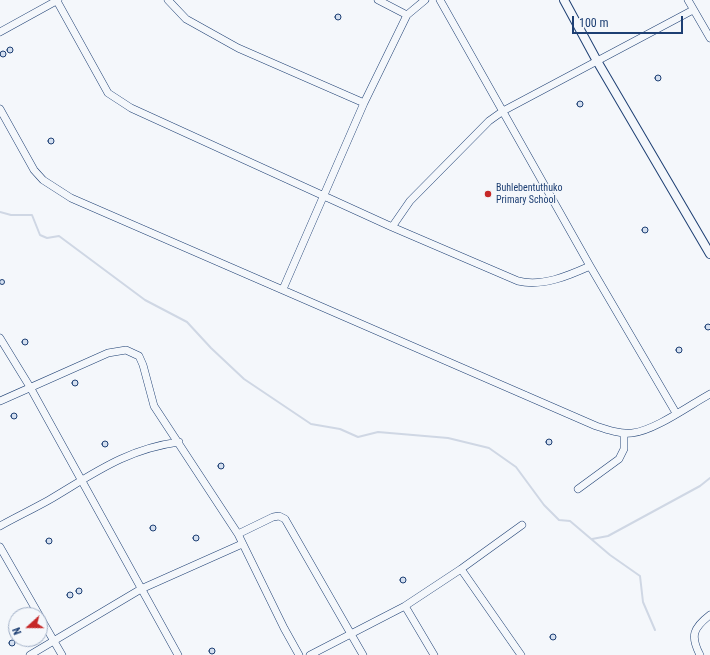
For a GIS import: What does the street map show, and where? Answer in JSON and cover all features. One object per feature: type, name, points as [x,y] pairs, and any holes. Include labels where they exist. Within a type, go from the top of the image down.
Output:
[{"type":"street","points":[[168,0],[186,19],[238,48],[364,103]]},
{"type":"street","points":[[378,0],[407,15]]},
{"type":"street","points":[[283,289],[364,103],[407,15],[426,0]]},
{"type":"street","points":[[440,0],[590,266],[676,413]]},
{"type":"street","points":[[564,0],[597,62],[710,254]]},
{"type":"street","points":[[688,0],[710,38]]},
{"type":"street","points":[[0,32],[57,1],[108,93],[131,108],[392,228],[518,281],[528,284],[550,281],[590,266]]},
{"type":"street","points":[[392,228],[416,195],[489,121],[503,111],[693,10]]},
{"type":"street","points":[[0,109],[27,160],[43,180],[52,187],[86,205],[283,289],[580,420],[612,431],[624,433],[635,432],[647,429],[710,394]]},
{"type":"street","points":[[0,338],[30,388],[178,655]]},
{"type":"street","points":[[0,401],[108,353],[117,350],[134,352],[138,356],[143,366],[154,406],[238,534],[296,654]]},
{"type":"street","points":[[578,489],[619,459],[624,449],[624,433]]},
{"type":"street","points":[[0,526],[48,500],[105,465],[156,445],[179,442]]},
{"type":"street","points":[[238,534],[273,517],[279,516],[285,519],[362,655]]},
{"type":"street","points":[[310,655],[405,606],[461,569],[522,525]]},
{"type":"street","points":[[30,655],[141,589],[242,544]]},
{"type":"street","points":[[0,546],[34,607]]},
{"type":"street","points":[[461,569],[521,655]]},
{"type":"street","points":[[405,606],[434,655]]},
{"type":"street","points":[[700,655],[694,635],[696,628],[710,615]]},
{"type":"street","points":[[48,632],[62,655]]},
{"type":"building","points":[[338,14],[341,17],[338,20],[335,17]]},
{"type":"building","points":[[10,47],[13,50],[10,53],[7,50]]},
{"type":"building","points":[[3,51],[6,54],[3,57],[0,54]]},
{"type":"building","points":[[658,75],[661,78],[658,81],[655,78]]},
{"type":"building","points":[[580,101],[583,104],[580,107],[577,104]]},
{"type":"building","points":[[51,138],[54,141],[51,144],[48,141]]},
{"type":"building","points":[[645,227],[648,230],[645,233],[642,230]]},
{"type":"building","points":[[2,279],[5,282],[2,285],[-1,282]]},
{"type":"building","points":[[708,324],[711,327],[708,330],[705,327]]},
{"type":"building","points":[[25,339],[28,342],[25,345],[22,342]]},
{"type":"building","points":[[679,347],[682,350],[679,353],[676,350]]},
{"type":"building","points":[[75,380],[78,383],[75,386],[72,383]]},
{"type":"building","points":[[14,413],[17,416],[14,419],[11,416]]},
{"type":"building","points":[[549,439],[552,442],[549,445],[546,442]]},
{"type":"building","points":[[105,441],[108,444],[105,447],[102,444]]},
{"type":"building","points":[[221,463],[224,466],[221,469],[218,466]]},
{"type":"building","points":[[153,525],[156,528],[153,531],[150,528]]},
{"type":"building","points":[[196,535],[199,538],[196,541],[193,538]]},
{"type":"building","points":[[49,538],[52,541],[49,544],[46,541]]},
{"type":"building","points":[[403,577],[406,580],[403,583],[400,580]]},
{"type":"building","points":[[79,588],[82,591],[79,594],[76,591]]},
{"type":"building","points":[[70,592],[73,595],[70,598],[67,595]]},
{"type":"building","points":[[553,634],[556,637],[553,640],[550,637]]},
{"type":"building","points":[[212,648],[215,651],[212,654],[209,651]]},
{"type":"waterway","points":[[0,212],[11,215],[32,215],[40,235],[47,238],[59,236],[145,300],[187,322],[211,348],[244,379],[311,424],[340,429],[358,437],[378,432],[448,438],[489,448],[516,467],[544,505],[559,520],[570,521],[610,555],[640,576],[643,602],[655,630]]},
{"type":"waterway","points":[[592,539],[608,536],[700,486],[710,478]]},
{"type":"place","name":"Buhlebentuthuko Primary School","points":[[488,194]]}]
